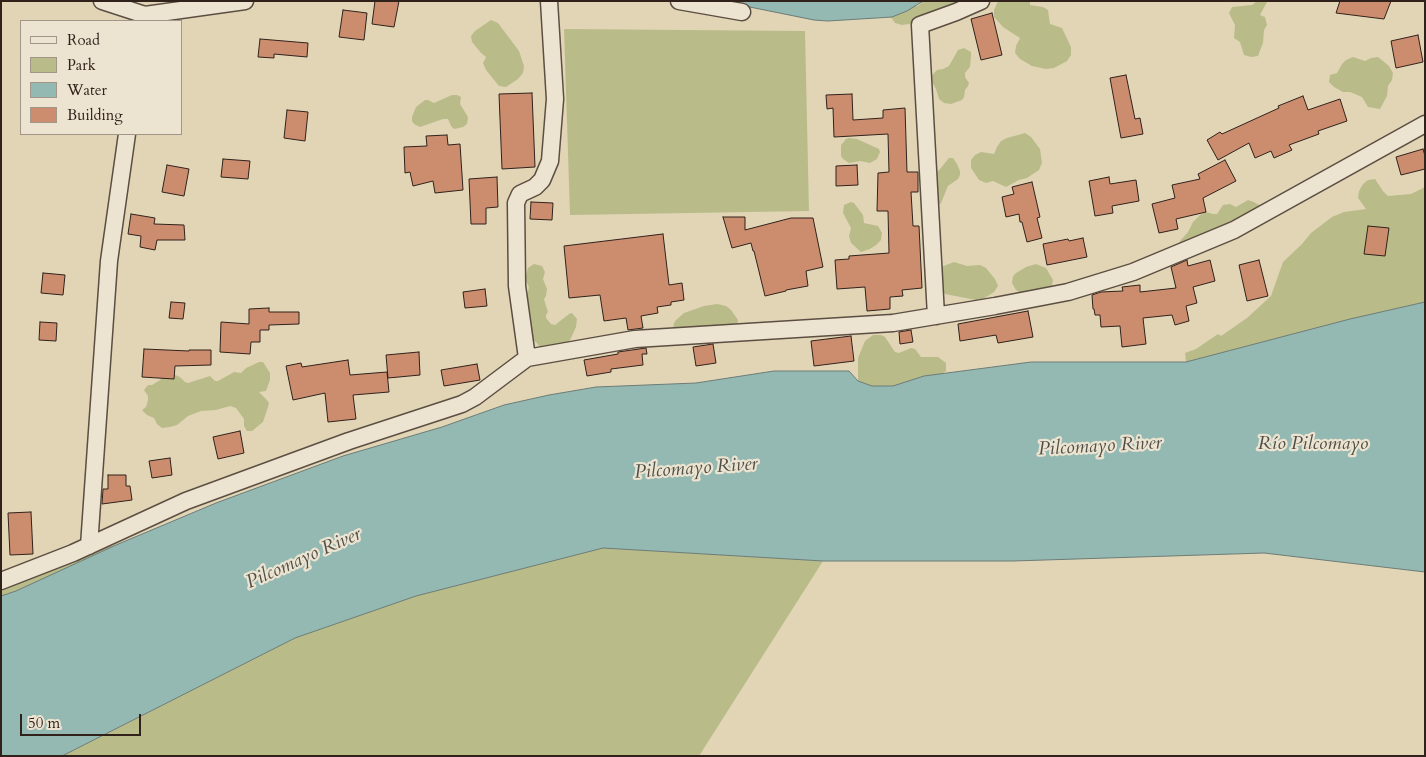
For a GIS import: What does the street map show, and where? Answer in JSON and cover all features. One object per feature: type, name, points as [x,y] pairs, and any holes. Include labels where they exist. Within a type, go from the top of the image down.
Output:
[{"type":"street","points":[[102,1],[144,18],[245,1]]},
{"type":"street","points":[[527,358],[517,286],[516,203],[520,194],[535,187],[542,180],[550,161],[555,99],[549,1]]},
{"type":"street","points":[[680,1],[742,12]]},
{"type":"street","points":[[936,316],[920,25],[982,1]]},
{"type":"street","points":[[1,581],[89,546],[186,501],[349,441],[462,404],[527,358],[635,339],[893,323],[1068,292],[1133,272],[1234,230],[1425,124]]},
{"type":"street","points":[[89,546],[109,261],[127,135]]},
{"type":"green space","points":[[923,1],[990,1],[978,8],[948,6],[923,20],[909,24],[895,23],[890,16],[918,6]]},
{"type":"green space","points":[[998,1],[1030,1],[1030,5],[1043,7],[1048,10],[1050,24],[1062,28],[1071,47],[1071,55],[1067,61],[1054,68],[1046,69],[1032,66],[1020,59],[1015,53],[1020,38],[1003,27],[994,17],[994,10]]},
{"type":"green space","points":[[1257,1],[1267,2],[1260,15],[1265,17],[1267,25],[1258,56],[1251,57],[1244,55],[1240,42],[1234,38],[1235,25],[1229,13],[1232,7],[1252,5]]},
{"type":"green space","points":[[491,20],[498,23],[519,51],[524,66],[523,73],[518,79],[506,87],[499,86],[486,70],[483,63],[486,57],[472,42],[471,36],[475,31]]},
{"type":"green space","points":[[564,29],[805,31],[809,211],[570,215]]},
{"type":"green space","points":[[964,48],[971,52],[971,56],[970,67],[965,73],[969,83],[964,97],[962,100],[951,104],[944,103],[939,99],[931,79],[932,75],[937,70],[949,66],[958,50]]},
{"type":"green space","points":[[1353,57],[1365,61],[1378,57],[1389,66],[1393,73],[1392,80],[1388,86],[1387,96],[1380,109],[1368,107],[1362,97],[1350,92],[1343,92],[1329,82],[1330,75],[1337,73],[1346,60]]},
{"type":"green space","points":[[452,95],[461,97],[460,104],[468,117],[467,124],[454,129],[448,119],[443,119],[420,127],[414,124],[412,117],[416,107],[425,100],[434,103]]},
{"type":"green space","points":[[1025,133],[1031,137],[1040,149],[1042,163],[1039,170],[1027,178],[1006,187],[993,181],[986,183],[979,180],[971,168],[971,160],[975,155],[981,152],[994,154],[1001,141]]},
{"type":"green space","points":[[849,138],[857,139],[879,149],[880,152],[877,159],[870,163],[860,161],[849,163],[843,159],[841,156],[841,145]]},
{"type":"green space","points":[[949,158],[953,158],[957,164],[960,175],[958,179],[948,186],[941,203],[935,206],[935,175]]},
{"type":"green space","points":[[1375,179],[1388,196],[1411,194],[1425,187],[1425,302],[1350,319],[1186,362],[1185,353],[1196,349],[1218,334],[1221,336],[1247,318],[1271,296],[1283,262],[1311,233],[1332,217],[1344,212],[1366,209],[1358,198],[1359,191],[1368,180]]},
{"type":"green space","points":[[1288,192],[1291,194],[1179,248],[1180,241],[1200,215],[1206,212],[1217,214],[1223,205],[1230,204],[1236,207],[1248,200],[1260,205]]},
{"type":"green space","points":[[851,202],[854,203],[863,215],[864,223],[878,226],[882,233],[881,240],[876,245],[861,252],[851,243],[849,236],[851,228],[843,213],[844,205]]},
{"type":"green space","points":[[954,262],[967,266],[980,265],[986,268],[998,286],[994,292],[983,299],[976,300],[945,294],[937,283],[936,269]]},
{"type":"green space","points":[[534,264],[542,266],[545,272],[543,279],[547,289],[544,299],[548,312],[546,318],[551,324],[555,325],[572,313],[577,319],[576,327],[567,344],[542,350],[532,340],[532,326],[527,315],[529,309],[525,304],[529,287],[526,275],[528,268]]},
{"type":"green space","points":[[1036,264],[1046,268],[1053,280],[1052,286],[1062,285],[1022,294],[1016,290],[1012,283],[1013,276],[1026,267]]},
{"type":"green space","points":[[717,304],[726,306],[731,310],[738,320],[737,328],[673,329],[676,320],[684,313]]},
{"type":"green space","points":[[873,335],[885,337],[895,352],[899,353],[911,348],[915,349],[921,357],[938,357],[946,363],[946,371],[940,375],[924,376],[897,386],[872,386],[858,381],[858,358],[865,341]]},
{"type":"green space","points":[[263,362],[270,373],[270,380],[266,391],[259,392],[269,403],[263,422],[252,431],[247,431],[244,426],[244,419],[236,408],[230,406],[216,410],[201,411],[188,416],[177,425],[162,428],[154,418],[142,410],[146,407],[148,400],[144,390],[148,385],[152,385],[160,380],[164,374],[171,373],[188,383],[210,376],[215,381],[218,381],[234,372],[241,373],[246,368]]},
{"type":"green space","points":[[116,545],[16,591],[1,596],[1,579],[25,564]]},
{"type":"green space","points":[[603,548],[823,561],[699,756],[62,756],[295,638],[416,596]]},
{"type":"water","points":[[720,1],[923,1],[907,11],[892,17],[828,21],[814,20]]},
{"type":"water","name":"Río Pilcomayo","points":[[1425,302],[1425,572],[1264,553],[1013,561],[823,561],[603,548],[416,596],[295,638],[62,756],[1,756],[1,596],[216,503],[343,456],[442,427],[504,405],[596,387],[696,383],[774,371],[849,371],[858,381],[872,386],[893,386],[924,376],[1031,362],[1186,362],[1350,319]]},
{"type":"building","points":[[375,1],[399,1],[394,27],[372,24]]},
{"type":"building","points":[[1340,1],[1391,1],[1384,19],[1336,13]]},
{"type":"building","points":[[343,10],[367,13],[364,40],[339,37]]},
{"type":"building","points":[[992,13],[1002,55],[981,60],[971,19]]},
{"type":"building","points":[[1418,35],[1423,62],[1396,68],[1391,41]]},
{"type":"building","points":[[260,39],[308,43],[307,57],[274,54],[274,58],[258,57]]},
{"type":"building","points":[[1126,75],[1135,119],[1140,118],[1143,134],[1121,138],[1110,78]]},
{"type":"building","points":[[532,93],[535,167],[502,169],[499,94]]},
{"type":"building","points":[[852,94],[853,120],[883,118],[883,110],[905,108],[907,172],[918,172],[918,192],[911,192],[913,226],[919,226],[922,288],[902,290],[903,296],[890,297],[890,309],[867,311],[865,287],[837,289],[835,260],[849,259],[849,256],[889,253],[888,211],[877,211],[878,173],[889,172],[888,134],[834,137],[833,108],[827,109],[826,95]]},
{"type":"building","points":[[1303,96],[1308,110],[1340,99],[1347,121],[1318,131],[1319,134],[1289,145],[1292,150],[1274,158],[1271,151],[1255,158],[1249,143],[1218,160],[1207,140],[1220,132],[1222,134],[1279,108],[1278,106]]},
{"type":"building","points":[[287,110],[308,112],[305,141],[284,138]]},
{"type":"building","points":[[447,135],[448,145],[460,144],[463,190],[435,193],[433,181],[413,186],[410,172],[405,173],[404,147],[427,146],[426,136]]},
{"type":"building","points":[[1423,149],[1425,169],[1401,175],[1396,157]]},
{"type":"building","points":[[223,159],[250,161],[248,179],[221,177]]},
{"type":"building","points":[[1225,160],[1236,181],[1203,198],[1206,212],[1176,219],[1178,229],[1159,233],[1152,204],[1175,198],[1172,185],[1200,179],[1198,174]]},
{"type":"building","points":[[167,165],[189,169],[184,196],[162,192]]},
{"type":"building","points":[[857,165],[858,185],[836,186],[836,166]]},
{"type":"building","points":[[497,177],[498,207],[486,208],[486,224],[471,224],[469,179]]},
{"type":"building","points":[[1109,177],[1110,184],[1136,180],[1139,201],[1112,206],[1113,213],[1095,216],[1089,181]]},
{"type":"building","points":[[1032,182],[1040,217],[1037,218],[1042,238],[1027,242],[1019,214],[1006,217],[1002,197],[1014,194],[1012,187]]},
{"type":"building","points":[[531,202],[553,203],[552,220],[530,219]]},
{"type":"building","points":[[131,214],[155,218],[154,224],[184,225],[185,240],[157,240],[155,250],[140,247],[141,236],[128,234]]},
{"type":"building","points":[[723,217],[745,217],[745,230],[791,218],[813,218],[823,267],[806,271],[808,286],[765,296],[751,243],[732,248]]},
{"type":"building","points":[[1368,226],[1389,228],[1385,256],[1364,254]]},
{"type":"building","points":[[663,234],[669,285],[682,283],[684,300],[671,302],[671,305],[657,307],[658,313],[641,316],[643,328],[628,330],[626,318],[604,321],[600,295],[569,298],[564,246]]},
{"type":"building","points":[[1083,238],[1087,257],[1047,265],[1043,244]]},
{"type":"building","points":[[1187,260],[1188,266],[1210,260],[1215,281],[1193,287],[1197,303],[1186,306],[1189,321],[1175,325],[1172,315],[1143,318],[1146,344],[1122,347],[1120,326],[1101,327],[1100,315],[1095,315],[1093,309],[1092,295],[1101,292],[1123,291],[1122,287],[1140,285],[1140,292],[1176,288],[1171,267]]},
{"type":"building","points":[[1259,260],[1268,296],[1247,301],[1239,265]]},
{"type":"building","points":[[43,273],[65,275],[63,295],[41,293]]},
{"type":"building","points":[[485,289],[487,306],[465,308],[463,292]]},
{"type":"building","points":[[171,302],[185,303],[183,319],[169,318]]},
{"type":"building","points":[[269,308],[269,312],[299,312],[299,324],[269,325],[269,330],[260,330],[260,342],[251,342],[250,354],[220,352],[221,322],[249,324],[249,309]]},
{"type":"building","points":[[1028,311],[1033,337],[998,343],[996,335],[960,341],[958,324]]},
{"type":"building","points":[[40,322],[57,323],[56,341],[39,340]]},
{"type":"building","points":[[911,330],[913,342],[900,344],[899,332]]},
{"type":"building","points":[[851,336],[854,361],[814,366],[811,341]]},
{"type":"building","points":[[713,344],[716,363],[696,366],[693,347]]},
{"type":"building","points":[[646,348],[647,354],[642,354],[643,365],[611,369],[611,372],[587,376],[584,360]]},
{"type":"building","points":[[144,349],[211,350],[211,365],[175,366],[174,379],[142,377]]},
{"type":"building","points":[[419,352],[420,375],[388,378],[386,355]]},
{"type":"building","points":[[348,360],[350,375],[387,372],[389,392],[353,395],[356,419],[328,422],[325,393],[293,400],[286,366],[301,363],[302,367]]},
{"type":"building","points":[[477,364],[480,380],[444,386],[441,370]]},
{"type":"building","points":[[240,431],[244,453],[218,459],[213,437]]},
{"type":"building","points":[[170,458],[172,475],[152,478],[149,461]]},
{"type":"building","points":[[108,475],[126,475],[126,486],[130,486],[132,500],[102,504],[103,489],[108,489]]},
{"type":"building","points":[[31,512],[33,554],[10,555],[8,513]]},
{"type":"water label","name":"Pilcomayo River","points":[[1100,447]]},
{"type":"water label","name":"Pilcomayo River","points":[[696,469]]},
{"type":"water label","name":"Pilcomayo River","points":[[304,559]]}]
